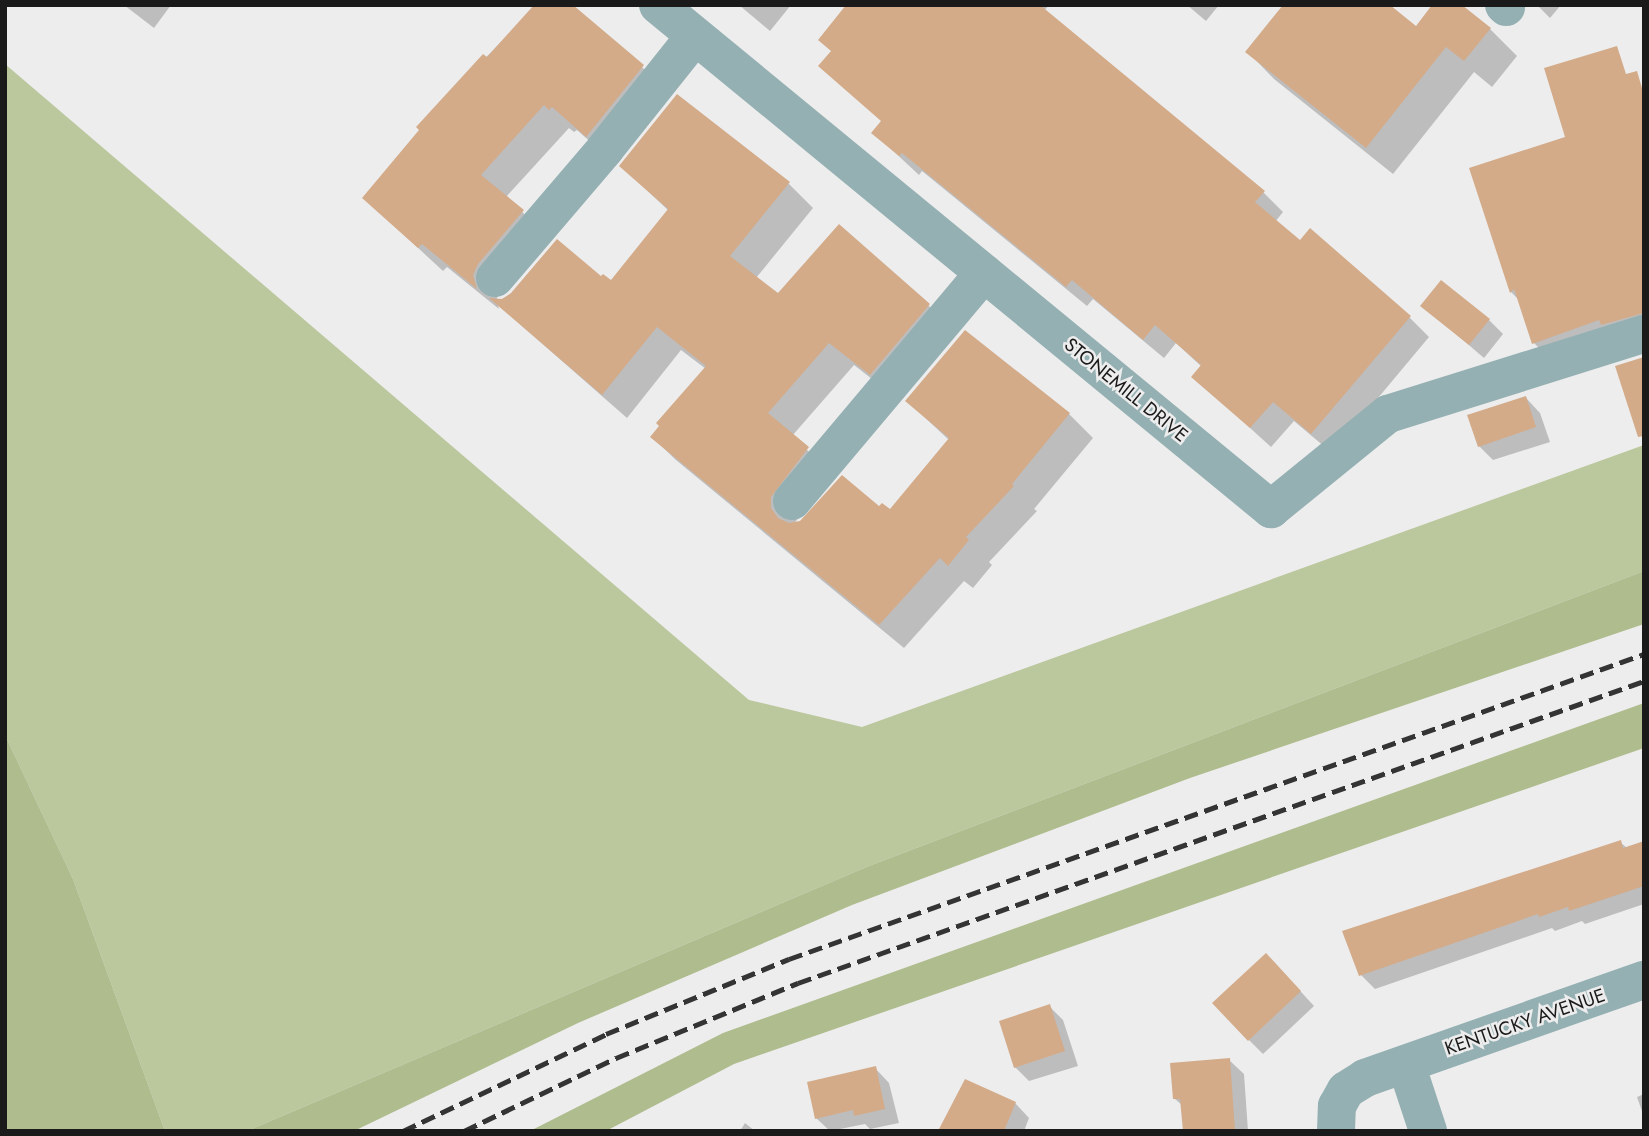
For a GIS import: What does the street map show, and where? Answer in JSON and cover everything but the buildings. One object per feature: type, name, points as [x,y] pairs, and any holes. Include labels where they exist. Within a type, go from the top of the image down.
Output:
[{"type":"street","name":"STONEMILL DRIVE","points":[[657,5],[1271,509],[1388,414],[1644,334]]},
{"type":"street","points":[[495,278],[605,149],[695,36]]},
{"type":"street","points":[[792,501],[984,273]]},
{"type":"street","name":"KENTUCKY AVENUE","points":[[1336,1131],[1337,1106],[1346,1090],[1365,1078],[1644,980]]},
{"type":"street","points":[[1406,1063],[1428,1131]]},
{"type":"green space","points":[[5,64],[749,700],[862,727],[1644,445],[1644,571],[869,866],[247,1131],[165,1131],[73,879],[5,735]]},
{"type":"green space","points":[[1644,571],[1644,624],[1190,778],[852,905],[578,1023],[354,1131],[247,1131],[869,866]]},
{"type":"green space","points":[[1644,703],[1644,748],[734,1064],[606,1131],[530,1131],[723,1033]]},
{"type":"green space","points":[[5,735],[73,879],[165,1131],[5,1131]]},
{"type":"railway","points":[[403,1131],[606,1034],[789,959],[1644,654]]},
{"type":"railway","points":[[464,1131],[616,1058],[798,983],[1644,681]]}]
